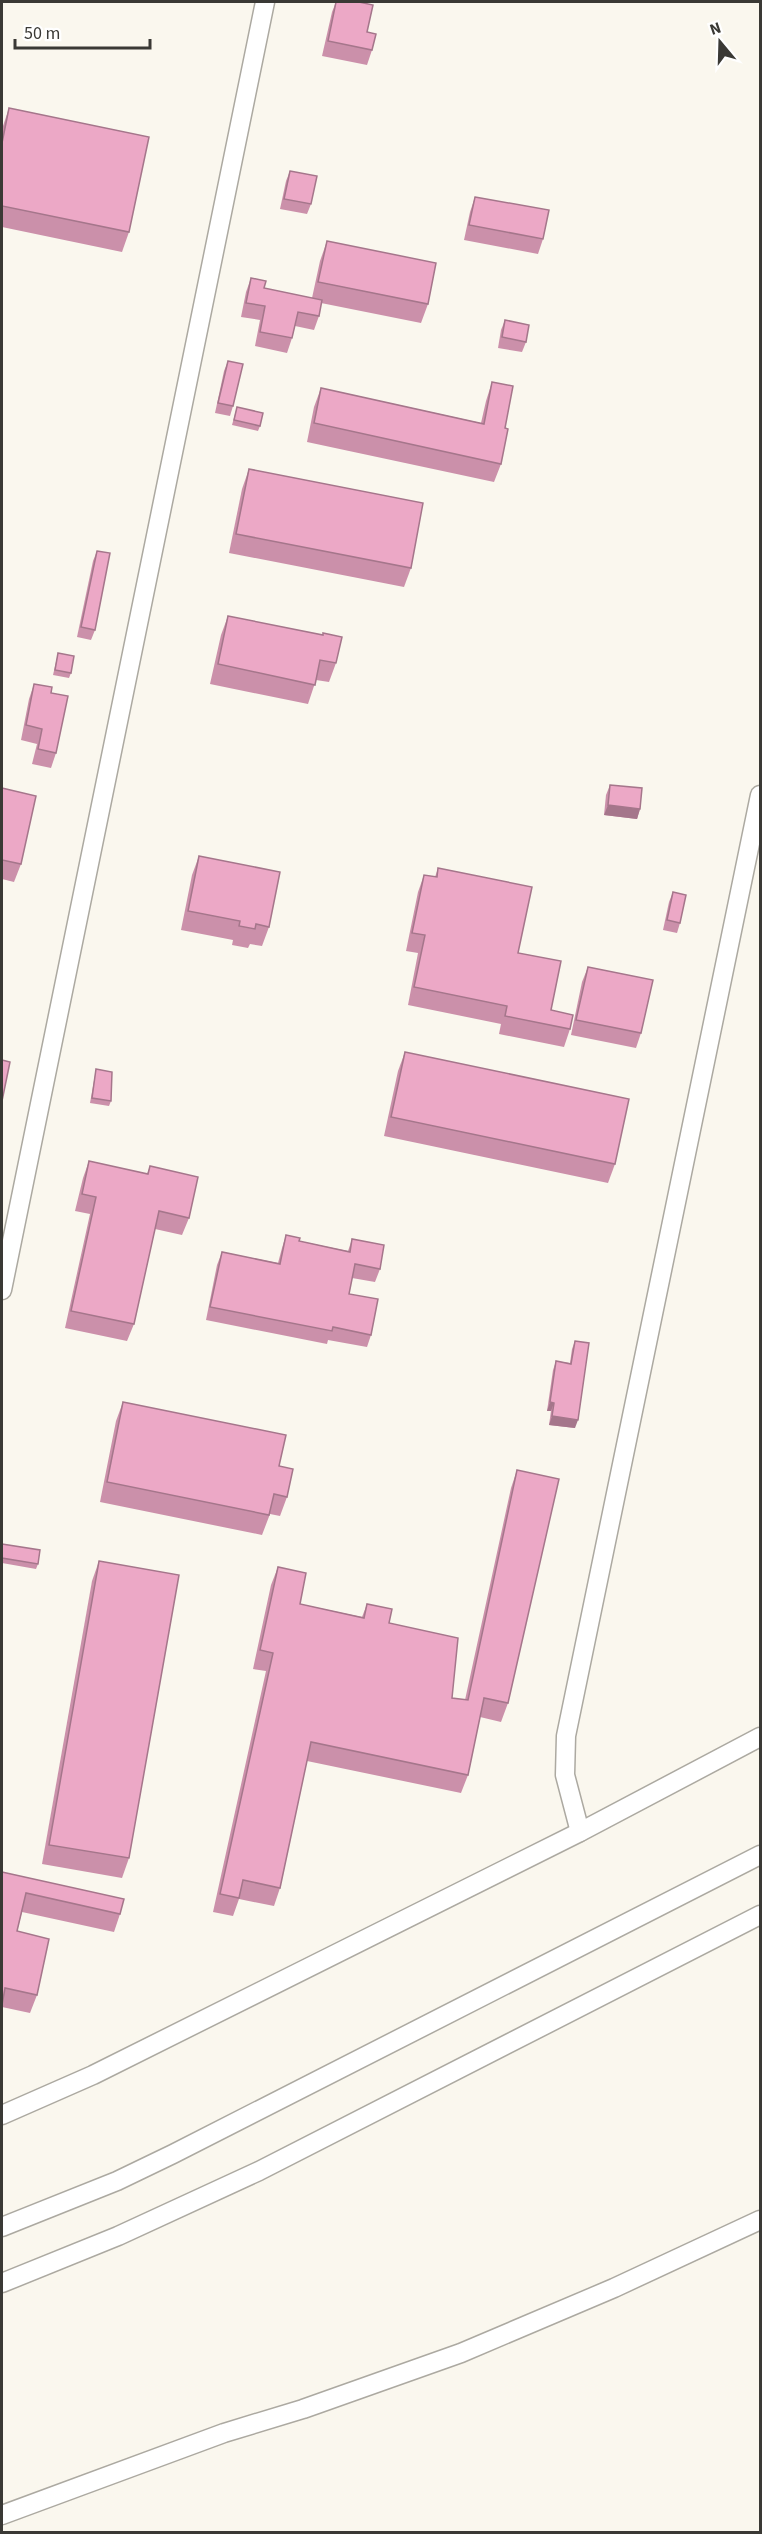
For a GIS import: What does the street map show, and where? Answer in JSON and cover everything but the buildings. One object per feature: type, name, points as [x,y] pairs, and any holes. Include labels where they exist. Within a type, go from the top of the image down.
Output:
[{"type":"street","points":[[2,1290],[266,2]]},
{"type":"street","points":[[580,1832],[566,1785],[566,1736],[760,795]]},
{"type":"street","points":[[2,2115],[93,2075],[580,1832],[760,1737]]},
{"type":"street","points":[[2,2227],[117,2181],[173,2154],[760,1855]]},
{"type":"street","points":[[2,2283],[118,2236],[209,2195],[760,1915]]},
{"type":"street","points":[[2,2515],[224,2433],[303,2409],[461,2353],[614,2288],[760,2220]]}]
